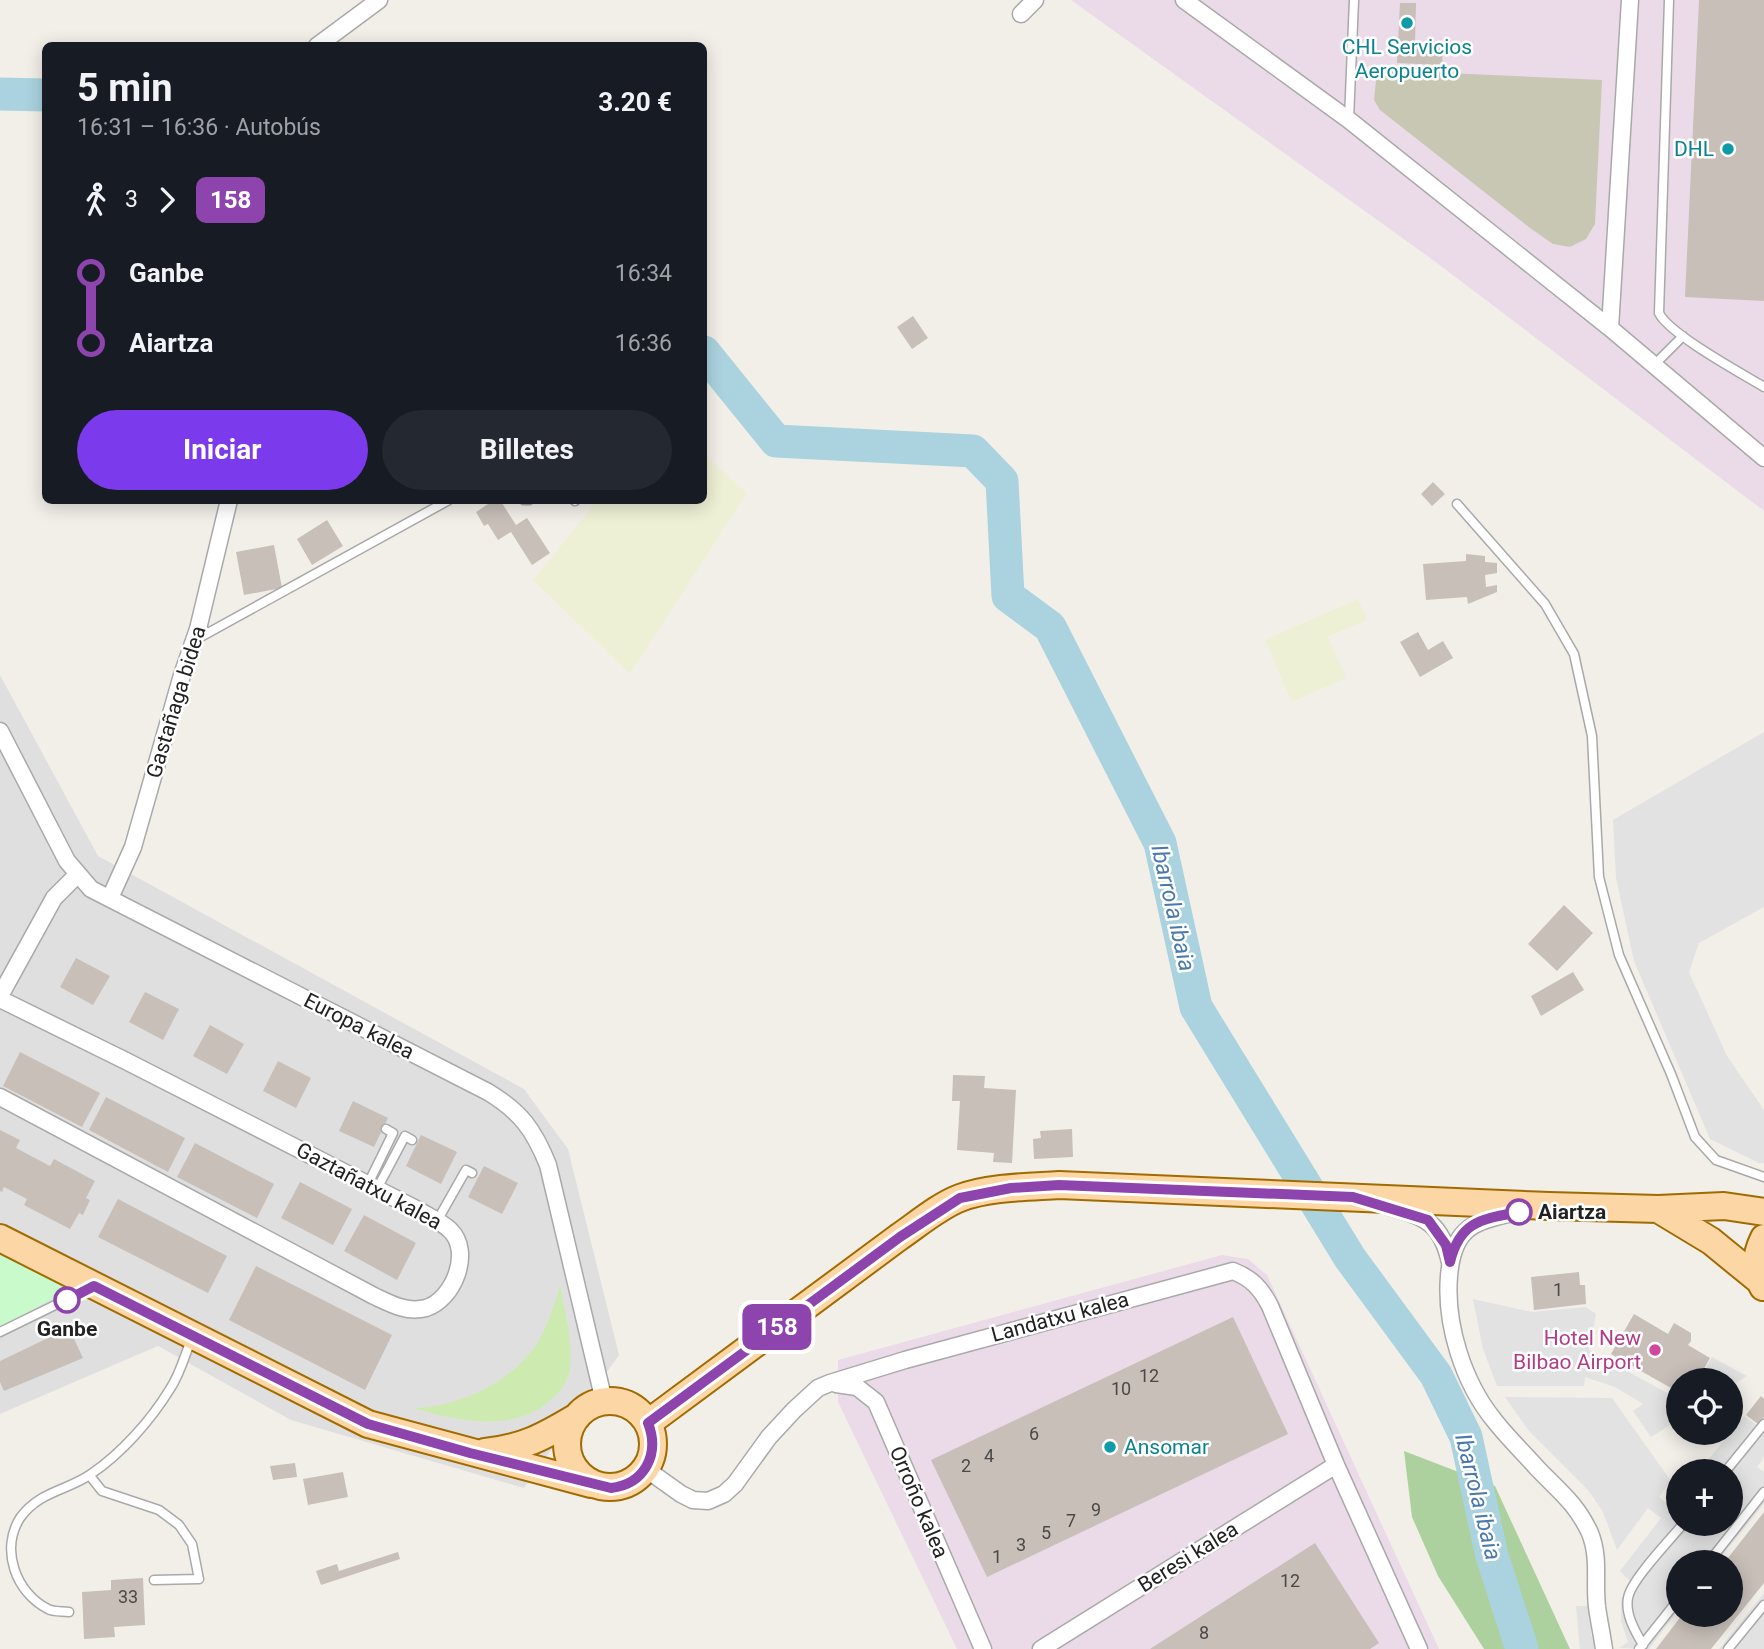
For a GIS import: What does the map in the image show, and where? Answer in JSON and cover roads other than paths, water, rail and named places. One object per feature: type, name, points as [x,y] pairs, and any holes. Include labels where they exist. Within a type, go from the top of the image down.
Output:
[{"type":"main road","points":[[648,1423],[900,1237],[960,1198],[1011,1188],[1059,1185],[1658,1209],[1724,1206],[1764,1212]]},
{"type":"main road","points":[[1658,1209],[1711,1241],[1762,1285]]},
{"type":"main road","points":[[0,1238],[368,1424],[470,1453],[600,1487],[621,1487],[631,1483],[646,1469],[653,1446],[648,1423],[634,1408],[614,1401],[604,1401],[583,1410],[569,1428],[566,1450],[575,1471],[590,1484]]},
{"type":"main road","points":[[1762,1285],[1757,1268],[1758,1254],[1764,1238]]},
{"type":"main road","points":[[470,1453],[510,1449],[538,1440],[575,1418]]},
{"type":"street","points":[[322,42],[379,0]]},
{"type":"street","points":[[1021,14],[1035,0]]},
{"type":"street","points":[[1184,0],[1349,120],[1610,328],[1764,457]]},
{"type":"street","points":[[1610,328],[1629,0]]},
{"type":"street","name":"Gastañaga bidea","points":[[110,898],[133,847],[194,641],[228,504]]},
{"type":"street","name":"Europa kalea","points":[[0,731],[67,861],[91,889],[488,1092],[523,1119],[537,1136],[548,1165],[604,1401]]},
{"type":"street","points":[[0,998],[54,898],[78,874]]},
{"type":"street","name":"Gaztañatxu kalea","points":[[0,998],[437,1221],[450,1229],[456,1238],[460,1261],[458,1272],[448,1290],[429,1307],[404,1309],[374,1296],[0,1097]]},
{"type":"street","points":[[1353,1197],[1428,1220],[1446,1245],[1450,1262]]},
{"type":"street","points":[[1549,1206],[1476,1222],[1459,1238],[1450,1262],[1448,1290],[1452,1334],[1463,1365],[1492,1418],[1550,1482],[1571,1500],[1590,1535],[1598,1563],[1597,1605],[1604,1649]]},
{"type":"street","name":"Landatxu kalea","points":[[646,1469],[692,1500],[708,1501],[724,1494],[735,1484],[769,1437],[818,1388],[905,1360],[1233,1271],[1248,1276],[1263,1292],[1336,1465],[1419,1649]]},
{"type":"street","name":"Orroño kalea","points":[[830,1383],[857,1387],[876,1402],[983,1649]]},
{"type":"street","name":"Beresi kalea","points":[[1041,1649],[1336,1465]]},
{"type":"lane","points":[[1349,120],[1354,0]]},
{"type":"lane","points":[[1670,0],[1658,313],[1663,321],[1682,336],[1764,387]]},
{"type":"lane","points":[[1654,365],[1682,336]]},
{"type":"lane","points":[[194,641],[442,504]]},
{"type":"lane","points":[[1457,505],[1545,604],[1574,654],[1592,736],[1599,877],[1619,955],[1671,1074],[1695,1137],[1716,1160],[1764,1177]]},
{"type":"lane","points":[[373,1187],[393,1133],[386,1129]]},
{"type":"lane","points":[[373,1187],[405,1136],[412,1140]]},
{"type":"lane","points":[[437,1221],[466,1170],[472,1173]]},
{"type":"lane","points":[[0,1332],[7,1326],[94,1286]]},
{"type":"lane","points":[[69,1612],[50,1610],[25,1592],[12,1568],[12,1541],[19,1520],[33,1504],[56,1490],[90,1476],[120,1451],[172,1387],[193,1337]]},
{"type":"lane","points":[[1736,1459],[1764,1424]]},
{"type":"lane","points":[[90,1476],[102,1491],[159,1510],[179,1525],[192,1544],[199,1579],[154,1580]]},
{"type":"lane","points":[[1718,1550],[1764,1492]]},
{"type":"lane","points":[[1641,1647],[1629,1614],[1628,1598],[1634,1584],[1673,1536]]},
{"type":"lane","points":[[1728,1649],[1764,1605]]},
{"type":"lane","points":[[1641,1647],[1666,1615]]},
{"type":"waterway","name":"Ibarrola ibaia","points":[[0,94],[42,95]]},
{"type":"waterway","name":"Ibarrola ibaia","points":[[707,356],[776,441],[973,451],[1002,481],[1008,596],[1050,627],[1160,843],[1196,1007],[1350,1258],[1436,1375],[1466,1437],[1492,1556],[1522,1649]]},
{"type":"place","name":"CHL Servicios Aeropuerto","points":[[1407,23]]},
{"type":"place","name":"DHL","points":[[1728,149]]},
{"type":"place","name":"Aiartza","points":[[1519,1212]]},
{"type":"place","name":"Ganbe","points":[[67,1300]]},
{"type":"place","name":"Hotel New Bilbao Airport","points":[[1655,1350]]},
{"type":"place","name":"Ansomar","points":[[1110,1447]]}]
